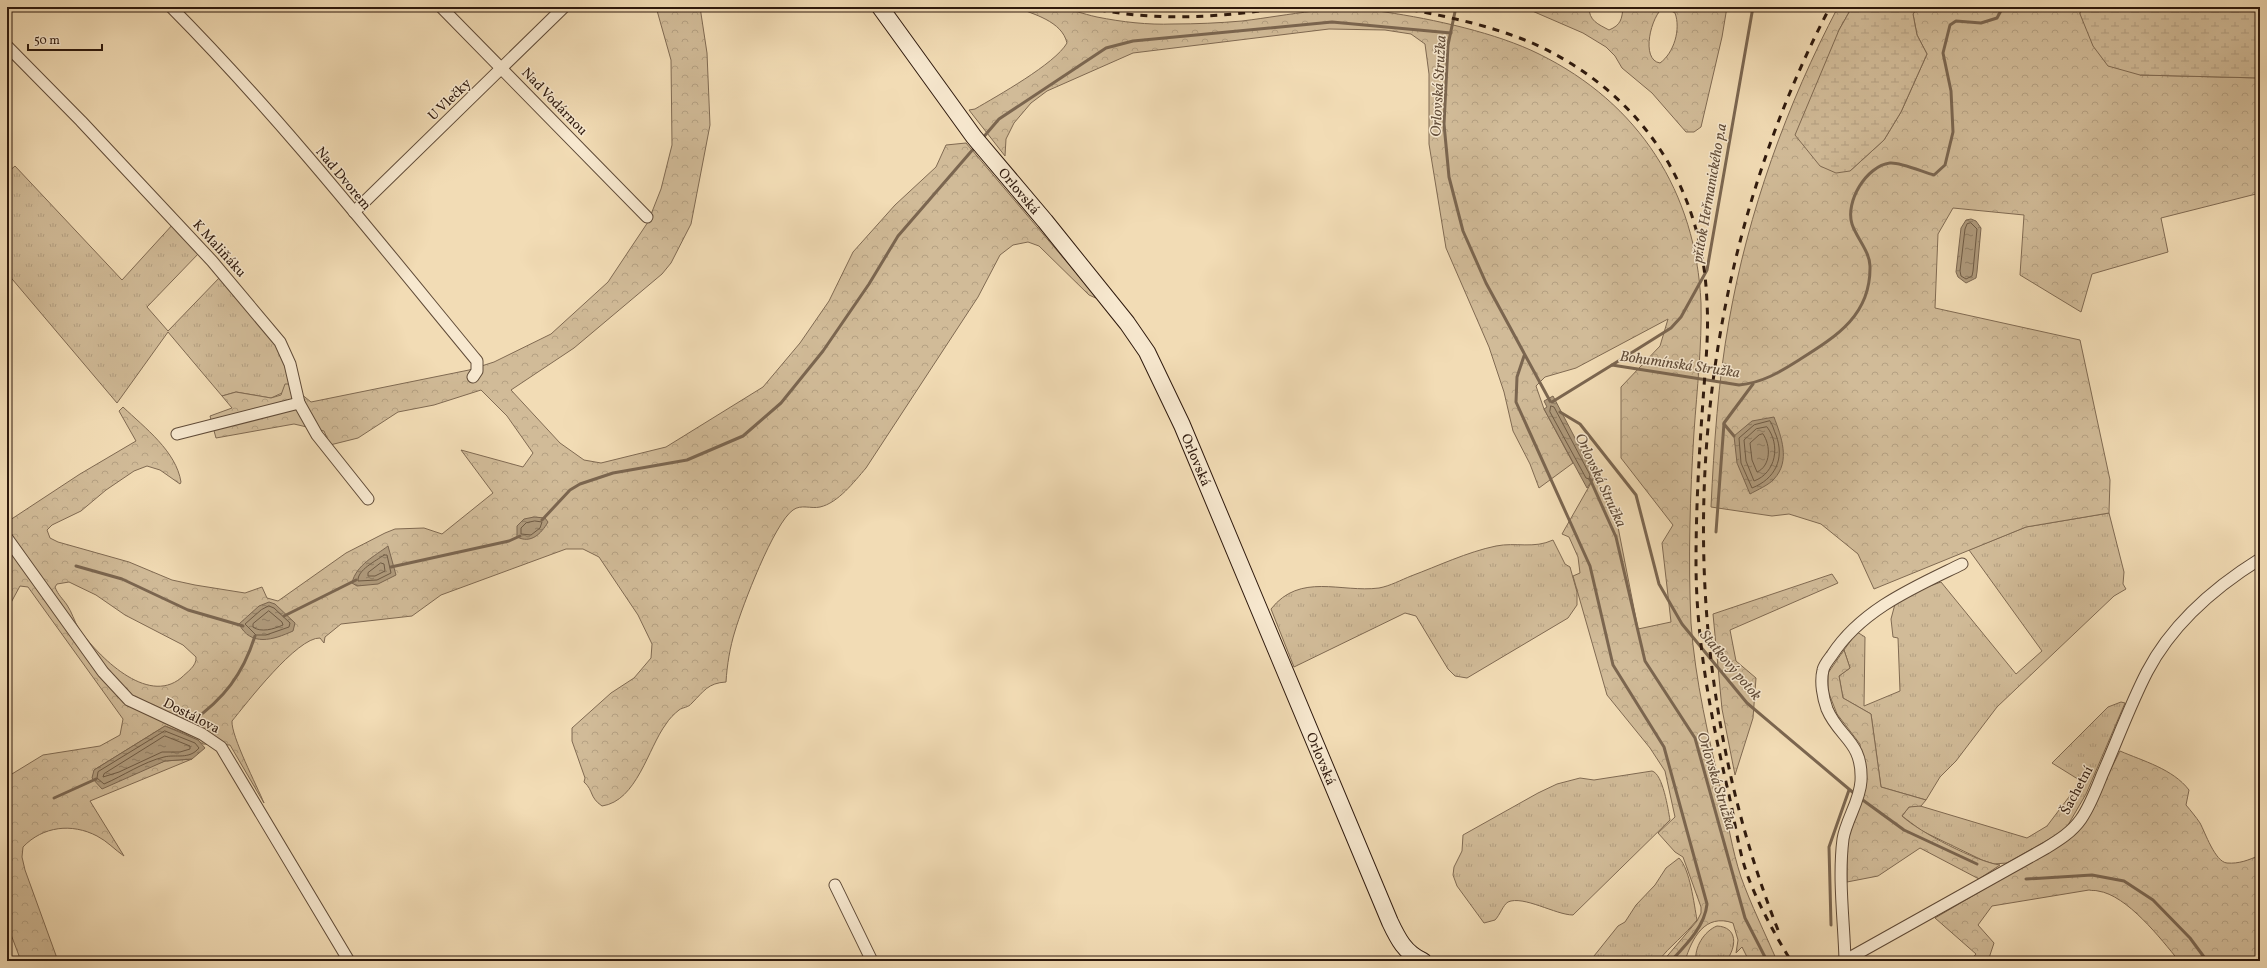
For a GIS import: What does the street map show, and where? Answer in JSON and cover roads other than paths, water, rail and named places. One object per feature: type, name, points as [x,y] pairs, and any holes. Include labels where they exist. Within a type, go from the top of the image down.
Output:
[{"type":"main road","name":"Orlovská","points":[[880,7],[978,143],[1105,295],[1147,352],[1163,383],[1263,615],[1390,922],[1406,957],[1423,961]]},
{"type":"street","name":"Nad Dvorem","points":[[172,7],[215,52],[354,212],[477,361],[477,371],[473,377]]},
{"type":"street","name":"Nad Vodárnou","points":[[441,7],[647,217]]},
{"type":"street","name":"U Vlečky","points":[[354,212],[564,7]]},
{"type":"street","name":"K Maliňáku","points":[[7,46],[82,121],[212,261],[280,342],[290,364],[299,403],[317,436],[368,499]]},
{"type":"street","points":[[177,434],[299,403]]},
{"type":"street","name":"Dostálova","points":[[7,538],[103,672],[129,700],[202,734],[221,747],[349,961]]},
{"type":"street","name":"Šachetní","points":[[1962,564],[1894,598],[1870,614],[1837,647],[1823,670],[1822,691],[1827,710],[1855,746],[1858,756],[1861,782],[1843,837],[1841,855],[1844,961],[2046,848],[2067,834],[2081,819],[2096,789],[2147,672],[2164,642],[2194,610],[2230,579],[2260,559]]},
{"type":"street","points":[[835,885],[872,961]]},
{"type":"water","points":[[1971,219],[1976,221],[1981,228],[1976,278],[1966,283],[1958,277],[1956,272],[1961,228],[1966,220]]},
{"type":"water","points":[[1553,396],[1595,476],[1587,488],[1544,409],[1547,407],[1544,401]]},
{"type":"water","points":[[1774,417],[1782,440],[1782,464],[1779,472],[1772,481],[1750,494],[1737,463],[1734,436],[1752,421]]},
{"type":"water","points":[[534,517],[545,518],[548,522],[535,537],[522,539],[517,537],[517,526],[524,519]]},
{"type":"water","points":[[388,546],[396,575],[378,584],[357,586],[352,583],[357,571],[372,557]]},
{"type":"water","points":[[269,602],[275,604],[295,623],[293,631],[270,639],[256,639],[244,631],[239,624],[259,606]]},
{"type":"water","points":[[165,726],[198,740],[205,748],[192,759],[165,761],[102,789],[92,778],[94,770]]},
{"type":"waterway","name":"Orlovská Stružka","points":[[1456,7],[1448,45],[1444,124],[1449,177],[1463,231],[1486,283],[1550,401]]},
{"type":"waterway","name":"přítok Heřmanického p.a","points":[[1612,365],[1671,328],[1681,317],[1707,270],[1753,7]]},
{"type":"waterway","name":"Bohumínská Stružka","points":[[1552,402],[1612,365],[1739,385],[1747,384],[1763,379],[1785,369],[1838,333],[1858,311],[1865,298],[1869,283],[1870,266],[1868,255],[1854,229],[1851,215],[1852,206],[1859,186],[1873,171],[1890,163],[1934,175],[1945,165],[1953,132],[1951,91],[1943,53],[1950,25],[1956,21],[1981,23],[1997,18],[2003,7]]},
{"type":"waterway","points":[[981,140],[999,119],[1106,48],[1133,41],[1332,22],[1451,33]]},
{"type":"waterway","points":[[542,520],[570,490],[580,484],[613,473],[687,460],[743,436],[781,403],[823,351],[869,284],[898,236],[975,147]]},
{"type":"waterway","points":[[1524,356],[1517,377],[1516,402],[1590,566],[1613,665],[1664,747],[1707,904],[1703,920],[1694,935],[1671,961]]},
{"type":"waterway","points":[[1716,532],[1724,423],[1753,384]]},
{"type":"waterway","name":"Statkový potok","points":[[1560,412],[1580,424],[1636,495],[1659,584],[1682,624],[1747,703],[1856,795]]},
{"type":"waterway","points":[[1724,424],[1734,436]]},
{"type":"waterway","name":"Orlovská Stružka","points":[[1590,479],[1616,537],[1645,661],[1695,738],[1745,918],[1767,961]]},
{"type":"waterway","points":[[391,567],[509,541],[520,536]]},
{"type":"waterway","points":[[76,566],[122,579],[188,610],[243,626]]},
{"type":"waterway","points":[[284,616],[356,580]]},
{"type":"waterway","points":[[191,722],[223,695],[231,685],[245,662],[255,636]]},
{"type":"waterway","points":[[54,798],[96,779]]},
{"type":"waterway","points":[[1831,925],[1829,847],[1849,790]]},
{"type":"waterway","name":"Statkový potok","points":[[1860,798],[1904,830],[1977,864]]},
{"type":"waterway","name":"Statkový potok","points":[[2026,879],[2092,875],[2124,881],[2153,900],[2190,938],[2207,961]]},
{"type":"railway","points":[[1085,7],[1135,15],[1186,17],[1236,14],[1287,7]]},
{"type":"railway","points":[[1397,7],[1452,18],[1506,33],[1541,47],[1578,68],[1610,92],[1638,120],[1661,151],[1680,185],[1694,222],[1703,261],[1707,303],[1707,340],[1700,441],[1696,562],[1699,621],[1706,679],[1716,737],[1747,874],[1761,907],[1791,961]]},
{"type":"railway","points":[[1778,930],[1741,817],[1717,701],[1705,582],[1705,463],[1718,345],[1744,228],[1781,115],[1830,7]]}]
